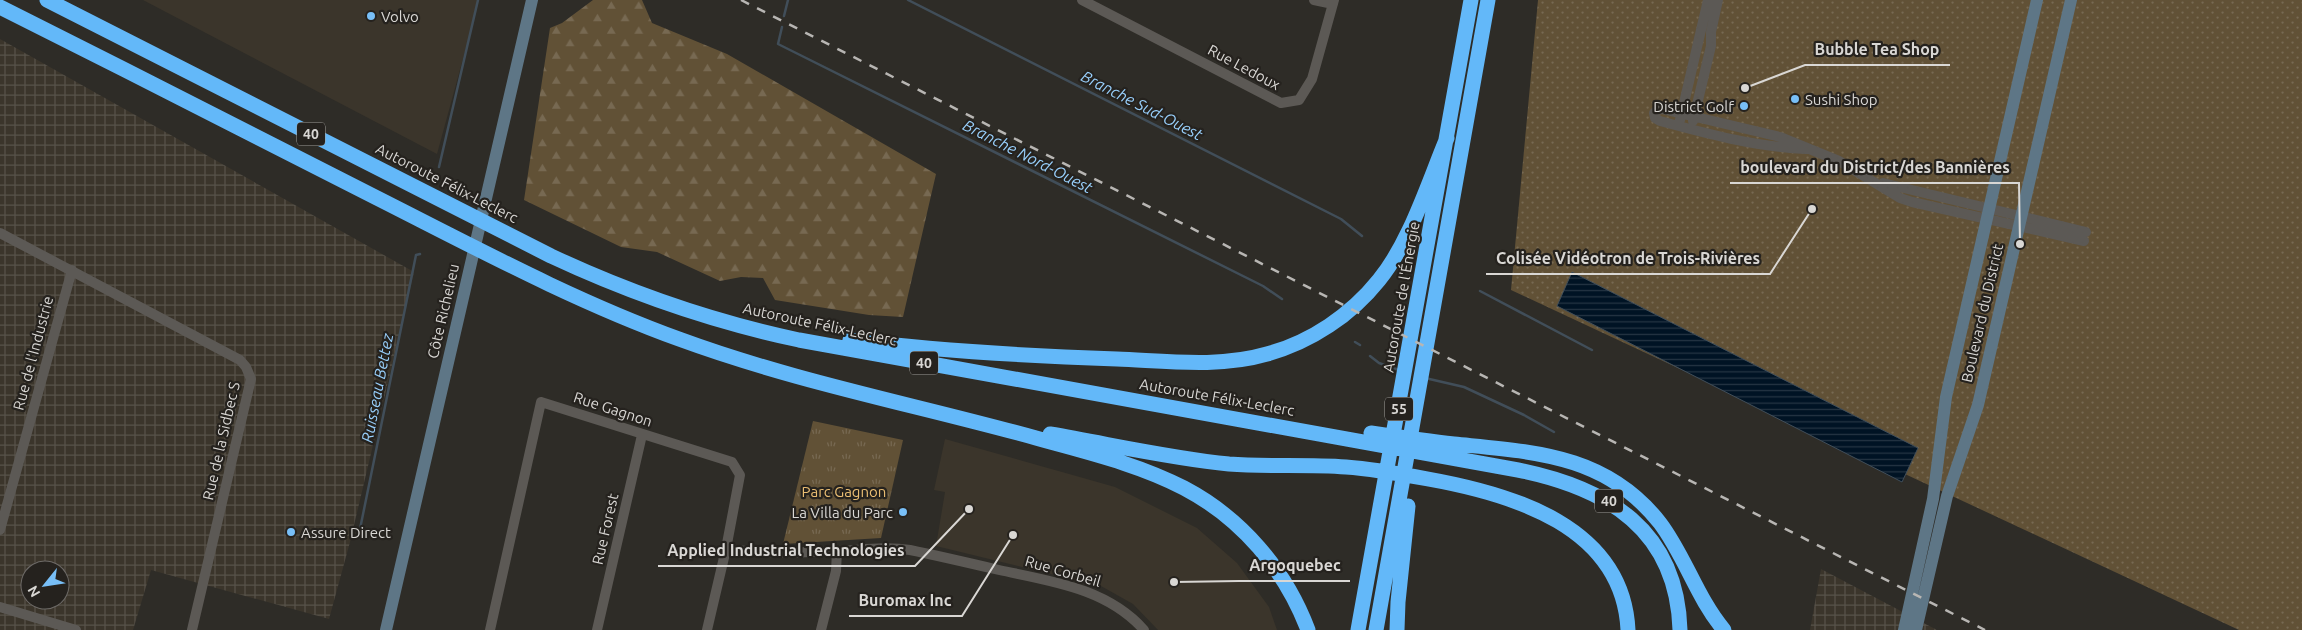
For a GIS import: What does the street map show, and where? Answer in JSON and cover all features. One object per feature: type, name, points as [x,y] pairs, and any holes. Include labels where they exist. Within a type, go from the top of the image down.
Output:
[{"type":"highway","name":"Autoroute Félix-Leclerc","points":[[47,0],[576,267],[667,303],[750,328],[842,348],[1518,470],[1580,486],[1621,510],[1650,539],[1672,581],[1678,605],[1680,630]]},
{"type":"highway","name":"Autoroute de l'Énergie","points":[[1358,630],[1471,0]]},
{"type":"highway","name":"55","points":[[1376,630],[1401,522],[1422,370],[1488,0]]},
{"type":"highway","name":"40","points":[[0,6],[522,272],[605,310],[684,341],[780,372],[975,421],[1132,467],[1176,484],[1204,500],[1237,525],[1265,554],[1290,592],[1308,630]]},
{"type":"highway","points":[[750,328],[922,349],[1040,356],[1200,362],[1229,361],[1260,356],[1289,347],[1316,334],[1345,314],[1379,280],[1405,239],[1447,138]]},
{"type":"highway","points":[[1130,399],[1428,441],[1527,451],[1555,456],[1579,464],[1618,484],[1653,515],[1675,545],[1707,607],[1724,630]]},
{"type":"highway","points":[[975,421],[1221,463],[1328,466],[1375,470],[1462,486],[1509,498],[1564,524],[1595,552],[1618,587],[1628,630]]},
{"type":"highway","points":[[1397,630],[1401,522]]},
{"type":"street","name":"Côte Richelieu","points":[[386,630],[532,0]]},
{"type":"street","name":"Rue Ledoux","points":[[1082,0],[1280,103],[1299,100],[1312,79],[1334,2]]},
{"type":"street","points":[[1314,0],[1334,2]]},
{"type":"street","points":[[1679,126],[1708,0]]},
{"type":"street","points":[[1691,129],[1711,46],[1711,32],[1718,0]]},
{"type":"street","name":"Boulevard du District","points":[[1904,630],[1933,499],[1946,398],[2037,0]]},
{"type":"street","name":"Boulevard du District","points":[[1916,630],[1944,509],[1978,405],[2071,0]]},
{"type":"street","points":[[1806,149],[1754,144],[1658,120],[1654,113],[1660,109],[1780,137],[1806,149],[1836,159],[1872,180],[1989,214],[2002,223],[2020,221],[2085,236]]},
{"type":"street","points":[[1989,214],[2006,212],[2020,221]]},
{"type":"street","name":"Rue de la Sidbec S","points":[[0,233],[240,360],[246,367],[251,379],[192,630]]},
{"type":"street","name":"Rue de l'Industrie","points":[[0,530],[72,270]]},
{"type":"street","name":"Rue Gagnon","points":[[490,630],[541,402],[732,462],[740,475],[726,549],[707,630]]},
{"type":"street","name":"Rue Forest","points":[[597,630],[642,435]]},
{"type":"street","name":"Rue Corbeil","points":[[726,549],[760,552],[903,549],[1071,586],[1093,594],[1112,604],[1131,617],[1144,630]]},
{"type":"street","points":[[821,630],[836,571],[837,551]]},
{"type":"street","points":[[0,607],[76,630]]},
{"type":"shaded area","points":[[143,0],[479,0],[437,154]]},
{"type":"shaded area","points":[[0,39],[414,272],[350,542],[329,619],[151,570],[133,630],[0,630]]},
{"type":"shaded area","points":[[945,439],[1115,487],[1197,528],[1237,563],[1269,607],[1277,630],[1158,630],[1133,604],[1101,586],[936,546],[945,492],[934,490]]},
{"type":"shaded area","points":[[1821,569],[1937,630],[1810,630]]},
{"type":"green space","points":[[593,0],[642,0],[652,23],[727,54],[936,174],[903,317],[869,315],[775,300],[763,278],[741,277],[720,281],[657,252],[621,247],[524,200],[550,28],[562,23]]},
{"type":"green space","points":[[1538,0],[2302,0],[2302,630],[2239,630],[1511,290]]},
{"type":"green space","name":"Parc Gagnon","points":[[813,421],[903,440],[881,538],[783,544]]},
{"type":"water","points":[[1572,272],[1918,448],[1902,482],[1557,306]]},
{"type":"waterway","name":"Ruisseau Bettez","points":[[439,167],[478,0]]},
{"type":"waterway","name":"Branche Nord-Ouest","points":[[784,16],[788,0]]},
{"type":"waterway","name":"Branche Sud-Ouest","points":[[908,0],[1341,219],[1362,236]]},
{"type":"waterway","name":"Branche Nord-Ouest","points":[[782,27],[778,44],[1263,286],[1282,299]]},
{"type":"waterway","name":"Ruisseau Bettez","points":[[360,529],[416,255],[420,254]]},
{"type":"waterway","name":"Branche Sud-Ouest","points":[[1480,291],[1592,350]]},
{"type":"waterway","name":"Branche Nord-Ouest","points":[[1355,342],[1360,345]]},
{"type":"waterway","name":"Branche Nord-Ouest","points":[[1370,356],[1379,363],[1399,370]]},
{"type":"waterway","name":"Branche Nord-Ouest","points":[[1425,378],[1464,387],[1524,415],[1554,432]]},
{"type":"railway","points":[[741,0],[1985,630]]},
{"type":"place","name":"Volvo","points":[[371,16]]},
{"type":"place","name":"Bubble Tea Shop","points":[[1745,88]]},
{"type":"place","name":"Sushi Shop","points":[[1795,99]]},
{"type":"place","name":"District Golf","points":[[1744,106]]},
{"type":"place","name":"Colisée Vidéotron de Trois-Rivières","points":[[1812,209]]},
{"type":"place","name":"boulevard du District/des Bannières","points":[[2020,244]]},
{"type":"place","name":"Applied Industrial Technologies","points":[[969,509]]},
{"type":"place","name":"La Villa du Parc","points":[[903,512]]},
{"type":"place","name":"Assure Direct","points":[[291,532]]},
{"type":"place","name":"Buromax Inc","points":[[1013,535]]},
{"type":"place","name":"Argoquebec","points":[[1174,582]]}]
